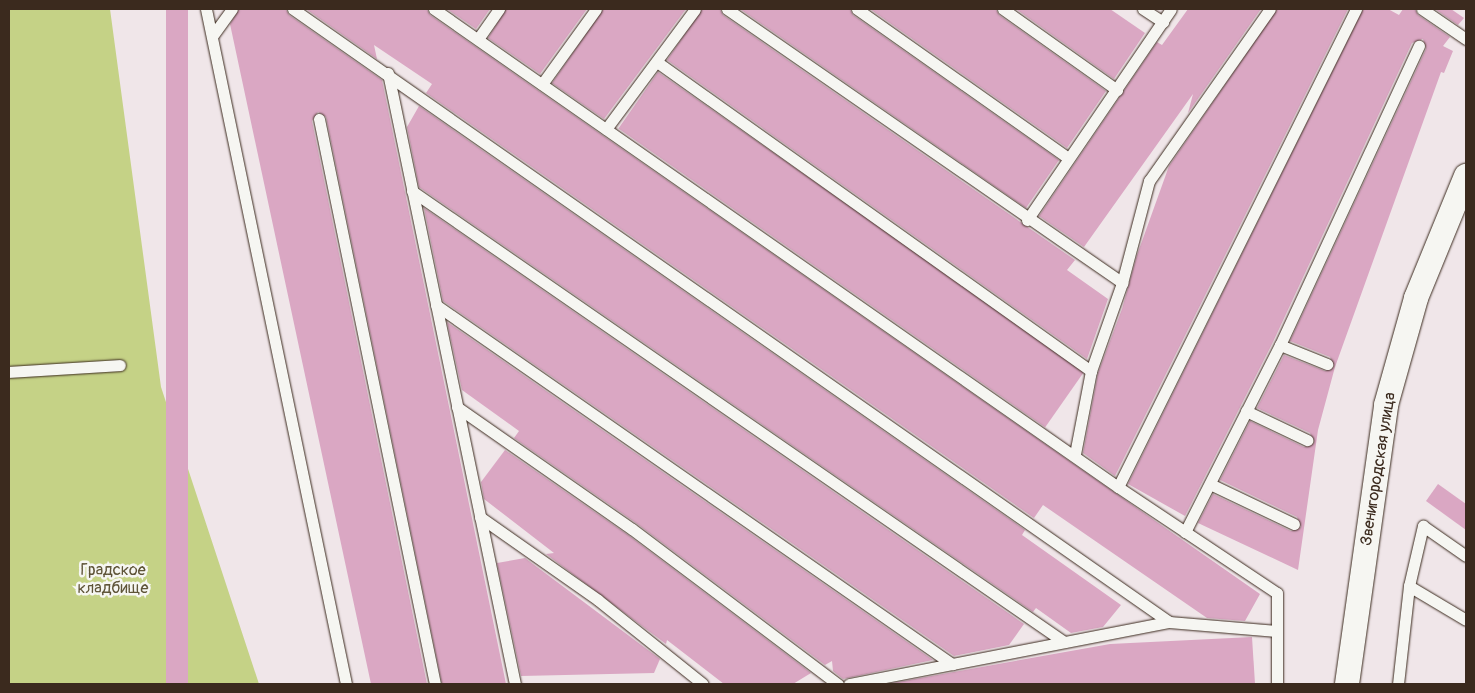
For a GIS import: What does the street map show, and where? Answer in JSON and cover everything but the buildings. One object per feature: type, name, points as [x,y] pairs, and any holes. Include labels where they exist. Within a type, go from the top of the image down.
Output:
[{"type":"street","name":"Звенигородская улица","points":[[1347,684],[1386,405],[1416,298],[1466,176]]},
{"type":"lane","points":[[206,9],[213,35],[346,684]]},
{"type":"lane","points":[[213,35],[232,9]]},
{"type":"lane","points":[[293,9],[1169,622]]},
{"type":"lane","points":[[434,9],[1075,454],[1118,487],[1277,594],[1276,684]]},
{"type":"lane","points":[[478,39],[499,9]]},
{"type":"lane","points":[[542,84],[596,9]]},
{"type":"lane","points":[[606,129],[695,9]]},
{"type":"lane","points":[[727,9],[1027,220],[1122,283]]},
{"type":"lane","points":[[858,9],[1068,158]]},
{"type":"lane","points":[[1003,9],[1117,90]]},
{"type":"lane","points":[[1143,9],[1162,22]]},
{"type":"lane","points":[[1027,220],[1171,9]]},
{"type":"lane","points":[[1075,454],[1091,371],[1122,283],[1149,181],[1270,9]]},
{"type":"lane","points":[[1118,487],[1356,9]]},
{"type":"lane","points":[[1422,9],[1466,39]]},
{"type":"lane","points":[[1185,532],[1280,345],[1419,46]]},
{"type":"lane","points":[[657,62],[1091,371]]},
{"type":"lane","points":[[388,74],[515,684]]},
{"type":"lane","points":[[319,119],[435,684]]},
{"type":"lane","points":[[412,191],[1064,642]]},
{"type":"lane","points":[[436,305],[952,664]]},
{"type":"lane","points":[[1280,345],[1327,364]]},
{"type":"lane","points":[[9,372],[120,365]]},
{"type":"lane","points":[[457,408],[632,529],[838,684]]},
{"type":"lane","points":[[1246,411],[1307,440]]},
{"type":"lane","points":[[1210,484],[1294,524]]},
{"type":"lane","points":[[480,516],[598,600],[703,684]]},
{"type":"lane","points":[[1398,684],[1409,586],[1423,526],[1466,556]]},
{"type":"lane","points":[[1409,586],[1466,620]]},
{"type":"lane","points":[[849,684],[1169,622],[1277,631]]},
{"type":"green space","name":"Градское кладбище","points":[[9,9],[110,9],[161,387],[259,684],[9,684]]}]
